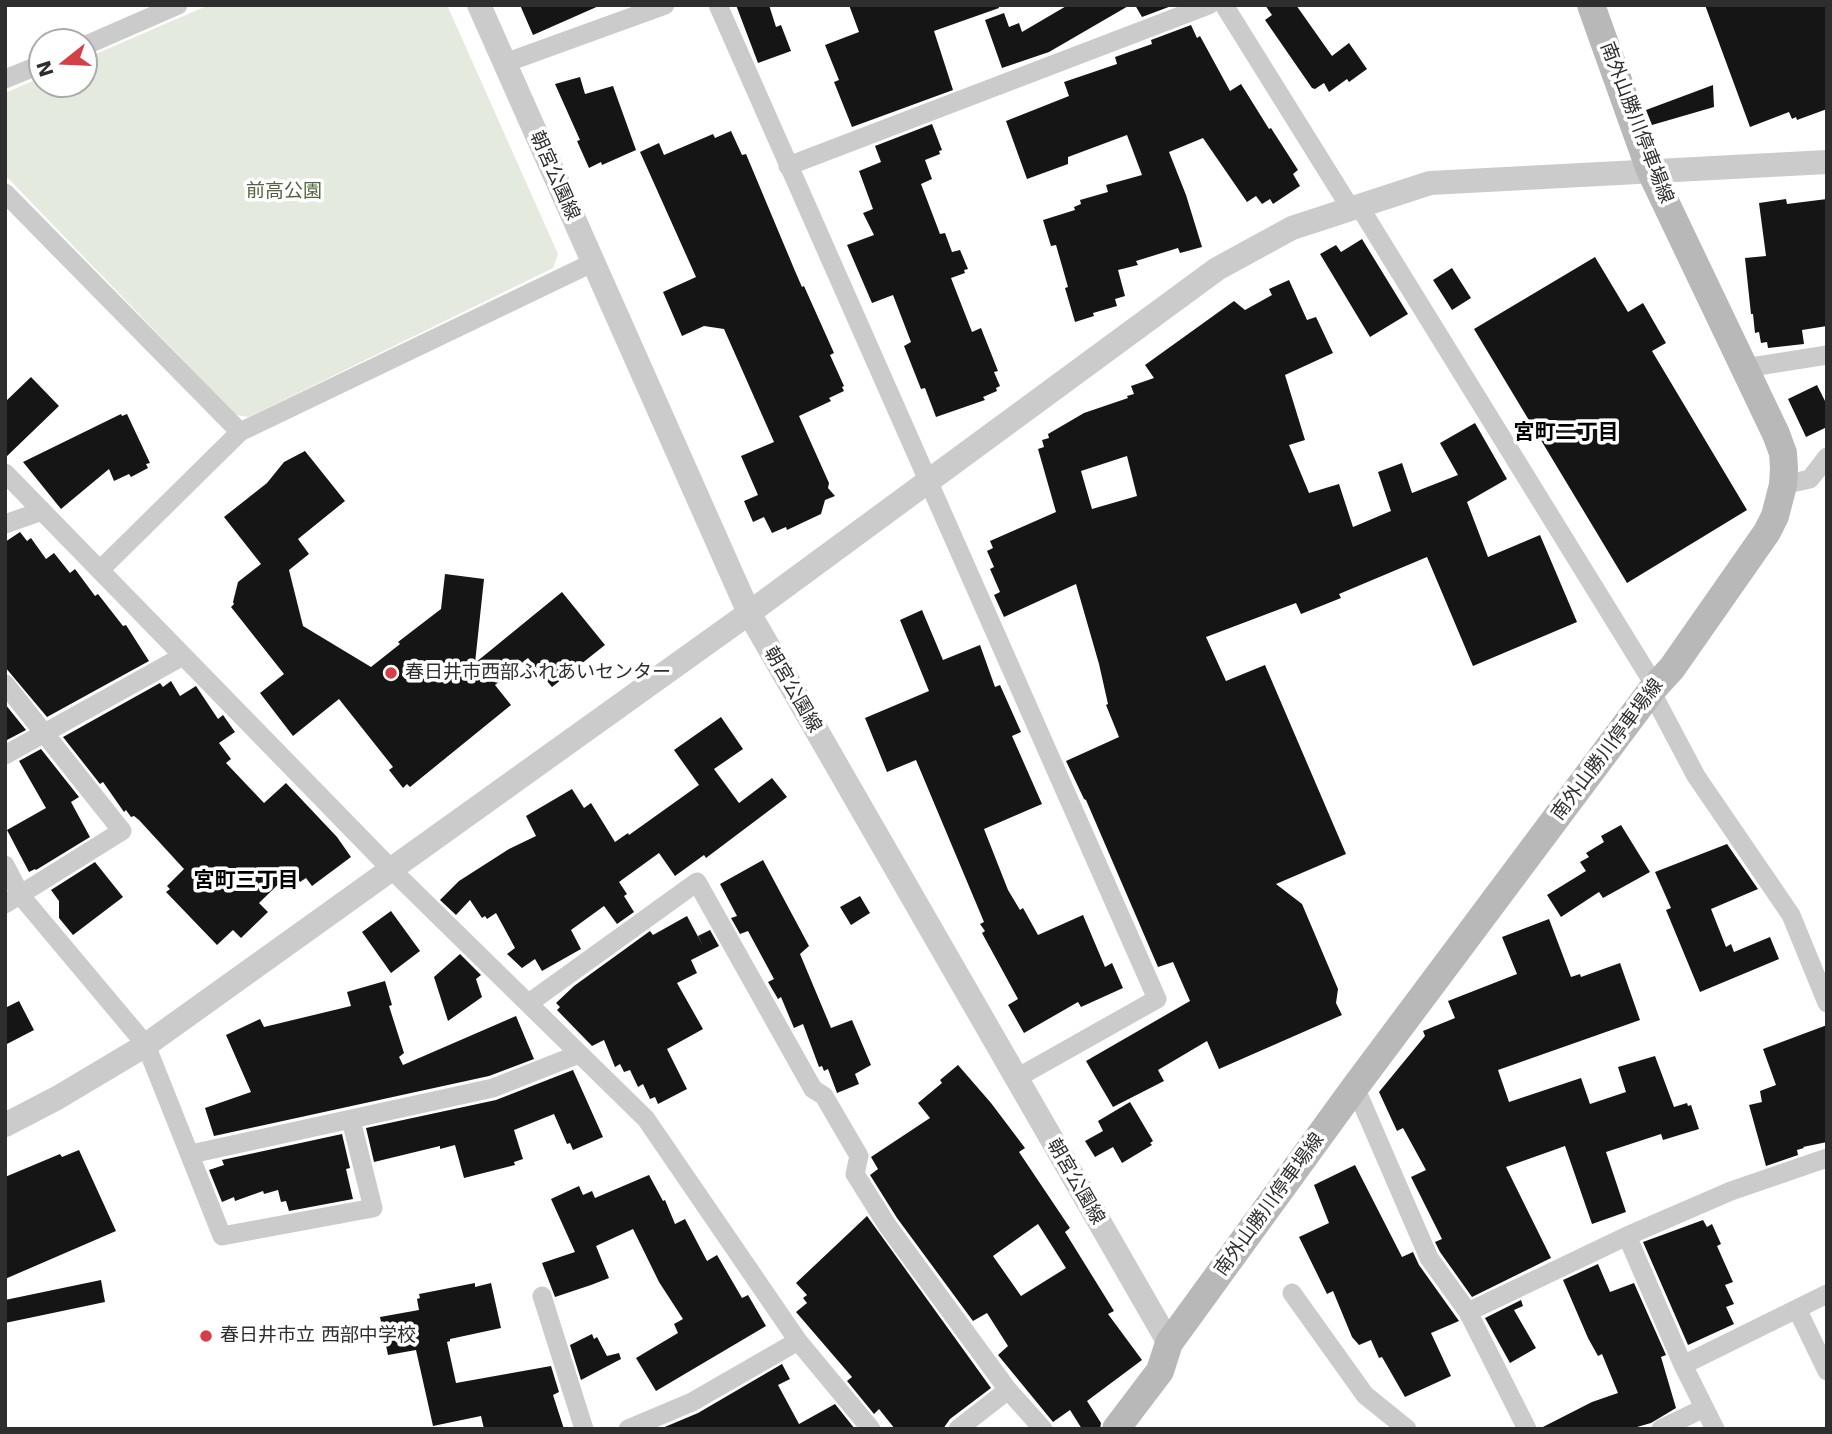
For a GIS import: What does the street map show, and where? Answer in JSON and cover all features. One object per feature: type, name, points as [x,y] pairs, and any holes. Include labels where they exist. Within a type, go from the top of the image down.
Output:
[{"type":"main road","name":"南外山勝川停車場線","points":[[1116,1429],[1160,1371],[1169,1343],[1653,688],[1672,668],[1767,532],[1775,516],[1783,485],[1783,453],[1650,170],[1591,5]]},
{"type":"street","points":[[98,40],[178,5]]},
{"type":"street","name":"朝宮公園線","points":[[479,5],[748,613],[1169,1343]]},
{"type":"street","points":[[505,63],[666,5]]},
{"type":"street","points":[[718,5],[1157,999],[1015,1079]]},
{"type":"street","points":[[788,166],[1209,5]]},
{"type":"street","points":[[1224,5],[1355,207],[1653,688],[1696,776],[1791,915],[1827,1003]]},
{"type":"street","points":[[5,79],[28,70]]},
{"type":"street","points":[[5,1125],[57,1098],[146,1045],[748,613],[1217,269],[1292,228],[1430,183],[1827,162]]},
{"type":"street","points":[[5,193],[240,432]]},
{"type":"street","points":[[101,569],[240,432],[592,263]]},
{"type":"street","points":[[1745,368],[1827,355]]},
{"type":"street","points":[[1783,485],[1811,478],[1827,457]]},
{"type":"street","points":[[5,473],[392,870],[646,1119],[798,1341],[870,1429]]},
{"type":"street","points":[[5,524],[42,511]]},
{"type":"street","points":[[5,755],[183,656]]},
{"type":"street","points":[[5,684],[122,831],[13,900]]},
{"type":"street","points":[[5,865],[13,900],[146,1045],[222,1236],[373,1208],[351,1120]]},
{"type":"street","points":[[528,1003],[697,882],[813,1089],[824,1096],[859,1156],[855,1174],[887,1225],[1008,1390],[1043,1429]]},
{"type":"street","points":[[191,1154],[493,1088],[579,1054]]},
{"type":"street","points":[[1356,1087],[1429,1258],[1468,1312],[1527,1429]]},
{"type":"street","points":[[1468,1312],[1627,1236],[1731,1191],[1827,1158]]},
{"type":"street","points":[[1627,1236],[1683,1365],[1715,1429]]},
{"type":"street","points":[[1292,1293],[1365,1395],[1406,1429]]},
{"type":"street","points":[[1683,1365],[1827,1294]]},
{"type":"street","points":[[542,1296],[584,1429]]},
{"type":"street","points":[[1797,1309],[1827,1371]]},
{"type":"street","points":[[628,1429],[692,1402],[798,1341]]},
{"type":"street","points":[[958,1429],[1008,1390]]},
{"type":"street","points":[[1661,1429],[1704,1408]]},
{"type":"green space","name":"前高公園","points":[[209,5],[447,5],[558,254],[553,268],[249,417],[236,415],[5,175],[5,93],[28,83],[28,98],[98,98],[98,53]]},
{"type":"building","points":[[520,5],[601,5],[533,35]]},
{"type":"building","points":[[736,5],[769,5],[776,27],[781,25],[791,51],[758,63]]},
{"type":"building","points":[[849,5],[998,5],[999,8],[934,31],[953,90],[852,127],[834,82],[839,80],[825,45],[859,32]]},
{"type":"building","points":[[1068,5],[1130,5],[1049,52],[1002,68],[985,20],[1004,13],[1009,27],[1019,23],[1022,32]]},
{"type":"building","points":[[1135,5],[1174,5],[1142,17]]},
{"type":"building","points":[[1265,5],[1296,5],[1332,56],[1349,43],[1367,69],[1329,92],[1324,83],[1312,88],[1265,20],[1272,15]]},
{"type":"building","points":[[1705,5],[1827,5],[1827,109],[1797,120],[1796,117],[1792,119],[1789,112],[1750,127]]},
{"type":"building","points":[[1191,25],[1197,38],[1200,36],[1230,91],[1241,84],[1269,129],[1271,128],[1298,170],[1293,174],[1300,186],[1273,204],[1270,199],[1262,204],[1256,196],[1247,202],[1203,138],[1169,152],[1202,247],[1180,253],[1178,248],[1136,261],[1138,265],[1118,270],[1125,296],[1115,299],[1117,306],[1075,322],[1056,245],[1051,246],[1043,220],[1075,210],[1074,207],[1081,204],[1080,200],[1108,192],[1106,185],[1142,175],[1127,135],[1068,157],[1068,164],[1027,179],[1006,121],[1069,96],[1064,82],[1117,64],[1115,57],[1152,44],[1151,40]]},
{"type":"building","points":[[580,77],[585,94],[613,86],[636,150],[589,168],[577,141],[580,140],[555,84]]},
{"type":"building","points":[[1713,85],[1714,107],[1652,125],[1646,110]]},
{"type":"building","points":[[932,124],[942,150],[939,151],[940,154],[925,160],[932,179],[921,184],[940,234],[945,233],[952,252],[960,250],[968,269],[964,270],[965,273],[951,278],[972,332],[981,328],[998,371],[994,372],[1000,386],[996,388],[997,391],[983,397],[985,400],[936,417],[925,388],[921,389],[904,346],[911,342],[893,295],[872,303],[847,245],[874,235],[863,213],[873,209],[859,171],[881,162],[875,146]]},
{"type":"building","points":[[731,131],[742,155],[746,154],[802,287],[804,286],[834,353],[830,355],[844,386],[844,391],[829,398],[831,401],[799,416],[829,483],[828,488],[835,496],[825,500],[821,514],[787,530],[786,527],[772,533],[764,517],[753,522],[744,501],[758,495],[741,456],[774,442],[724,329],[704,326],[682,336],[663,292],[696,277],[640,152],[659,143],[664,155],[713,134],[715,138]]},
{"type":"building","points":[[1786,199],[1787,204],[1827,199],[1827,326],[1802,330],[1804,344],[1768,348],[1767,342],[1761,343],[1759,332],[1755,333],[1745,258],[1766,256],[1759,203]]},
{"type":"building","points":[[1362,239],[1408,314],[1370,337],[1320,254],[1336,245],[1341,252]]},
{"type":"building","points":[[1595,257],[1628,312],[1643,303],[1666,343],[1652,351],[1747,510],[1627,583],[1474,329]]},
{"type":"building","points":[[1452,268],[1471,298],[1452,310],[1433,280]]},
{"type":"building","points":[[1289,280],[1307,320],[1316,317],[1333,353],[1285,375],[1305,440],[1289,445],[1309,493],[1339,484],[1353,527],[1391,511],[1378,472],[1402,463],[1412,493],[1458,475],[1440,443],[1475,423],[1507,479],[1467,502],[1488,557],[1540,535],[1577,622],[1473,666],[1427,557],[1339,594],[1341,598],[1301,614],[1296,603],[1206,637],[1226,681],[1265,665],[1346,854],[1276,884],[1302,904],[1338,989],[1336,1003],[1342,1015],[1219,1069],[1207,1041],[1158,1070],[1164,1081],[1113,1107],[1086,1061],[1190,1001],[1173,962],[1158,967],[1086,800],[1066,761],[1119,737],[1106,705],[1108,704],[1099,664],[1076,584],[1004,617],[994,595],[1000,592],[990,569],[994,567],[987,551],[993,548],[990,541],[1056,512],[1038,449],[1044,447],[1042,440],[1049,438],[1048,434],[1084,413],[1128,398],[1127,396],[1134,394],[1131,386],[1154,378],[1145,365],[1234,301],[1245,310],[1272,295],[1269,289]],"holes":[[[1127,456],[1137,496],[1092,509],[1081,471]]]},
{"type":"building","points":[[31,377],[59,406],[5,458],[5,402]]},
{"type":"building","points":[[1817,385],[1827,405],[1827,427],[1806,437],[1788,399]]},
{"type":"building","points":[[121,414],[127,414],[150,463],[146,464],[148,468],[131,477],[129,474],[114,481],[109,469],[61,509],[23,462]]},
{"type":"building","name":"春日井市西部ふれあいセンター","points":[[305,451],[345,501],[298,539],[309,554],[289,570],[303,626],[371,667],[441,609],[445,574],[484,579],[475,663],[562,592],[605,645],[552,687],[528,658],[495,685],[511,705],[410,787],[407,784],[403,788],[389,770],[393,767],[339,699],[293,736],[260,693],[284,674],[231,607],[238,582],[261,564],[224,517],[267,483],[284,462]]},
{"type":"building","points":[[20,532],[27,541],[31,538],[46,559],[54,553],[70,573],[75,569],[95,596],[98,594],[123,626],[126,625],[149,661],[47,717],[5,667],[5,542]]},
{"type":"building","points":[[922,610],[943,660],[980,645],[995,687],[1000,685],[1021,732],[1012,736],[1042,804],[984,829],[1008,890],[1020,910],[1023,908],[1038,935],[1083,915],[1105,967],[1112,963],[1123,988],[1081,1007],[1078,1002],[1024,1033],[1008,1005],[1018,999],[982,933],[985,931],[980,924],[984,922],[916,760],[887,772],[865,718],[929,691],[900,620]]},
{"type":"building","points":[[171,681],[180,696],[196,686],[218,719],[223,715],[235,732],[219,743],[231,759],[226,763],[264,803],[286,783],[337,837],[351,857],[312,886],[306,878],[300,882],[293,870],[259,903],[268,912],[241,938],[233,930],[217,945],[166,892],[170,889],[167,886],[184,869],[139,820],[131,817],[126,810],[124,812],[103,782],[100,784],[63,737],[160,683],[163,687]]},
{"type":"building","points":[[5,704],[26,730],[7,740],[5,737]]},
{"type":"building","points":[[721,717],[743,749],[714,769],[739,803],[772,778],[787,797],[706,858],[704,855],[675,876],[659,853],[619,882],[634,912],[617,924],[604,906],[571,930],[581,949],[542,971],[535,959],[522,968],[507,954],[515,948],[496,913],[487,919],[485,916],[482,918],[470,900],[456,915],[440,900],[459,881],[509,849],[536,836],[526,816],[572,789],[584,808],[591,803],[615,842],[628,833],[629,835],[699,785],[674,750]]},
{"type":"building","points":[[41,749],[79,797],[71,802],[90,837],[29,872],[7,830],[46,808],[19,761]]},
{"type":"building","points":[[1621,825],[1650,872],[1603,898],[1599,892],[1561,917],[1547,895],[1586,871],[1580,862],[1589,857],[1586,853],[1604,842],[1601,836]]},
{"type":"building","points":[[1727,844],[1758,889],[1711,909],[1726,947],[1731,944],[1734,952],[1770,937],[1779,959],[1700,992],[1666,910],[1671,908],[1655,872]]},
{"type":"building","points":[[763,860],[809,946],[800,954],[831,1028],[852,1020],[871,1065],[855,1074],[859,1084],[837,1093],[828,1069],[824,1071],[822,1066],[819,1067],[803,1024],[794,1028],[781,997],[778,999],[768,982],[774,979],[748,931],[740,934],[731,918],[737,916],[720,884]]},
{"type":"building","points":[[95,862],[123,897],[73,935],[59,918],[59,901],[51,890]]},
{"type":"building","points":[[860,896],[870,913],[851,925],[840,907]]},
{"type":"building","points":[[391,911],[420,951],[391,973],[362,932]]},
{"type":"building","points":[[687,916],[703,946],[698,936],[710,930],[719,946],[691,960],[697,973],[677,983],[703,1029],[667,1049],[687,1089],[658,1104],[655,1097],[650,1099],[643,1084],[638,1087],[630,1070],[624,1072],[620,1064],[615,1067],[604,1040],[592,1046],[557,1010],[560,1007],[556,1003],[574,986],[650,931],[653,935]]},
{"type":"building","points":[[1549,919],[1571,977],[1580,974],[1581,977],[1620,963],[1640,1020],[1498,1070],[1509,1102],[1581,1078],[1590,1104],[1626,1092],[1618,1067],[1655,1056],[1674,1107],[1687,1103],[1688,1106],[1691,1105],[1699,1129],[1663,1140],[1661,1134],[1606,1152],[1626,1212],[1592,1224],[1565,1146],[1506,1167],[1551,1258],[1472,1297],[1435,1242],[1442,1239],[1411,1177],[1426,1170],[1403,1128],[1397,1131],[1379,1092],[1425,1036],[1423,1031],[1455,1018],[1448,1001],[1517,974],[1502,937]]},
{"type":"building","points":[[460,954],[481,975],[476,979],[482,997],[448,1021],[434,977]]},
{"type":"building","points":[[385,981],[392,1005],[389,1006],[404,1053],[399,1057],[403,1065],[516,1016],[534,1059],[489,1076],[214,1136],[205,1108],[251,1092],[226,1035],[260,1019],[264,1027],[351,1006],[347,992]]},
{"type":"building","points":[[19,1001],[34,1030],[5,1045],[5,1008]]},
{"type":"building","points":[[1827,1025],[1827,1142],[1803,1147],[1797,1150],[1798,1155],[1766,1166],[1749,1105],[1762,1102],[1760,1091],[1776,1085],[1763,1049]]},
{"type":"building","points":[[958,1065],[1025,1148],[1019,1152],[1070,1228],[1065,1232],[1114,1311],[1108,1314],[1142,1360],[1087,1401],[1101,1423],[1100,1429],[1082,1429],[1070,1410],[1053,1422],[998,1355],[1008,1346],[987,1313],[973,1321],[897,1218],[870,1175],[878,1169],[871,1157],[930,1118],[918,1103],[942,1083],[940,1080]],"holes":[[[1038,1224],[1066,1268],[1021,1296],[993,1256]]]},
{"type":"building","points":[[573,1070],[603,1137],[573,1150],[570,1143],[567,1144],[554,1114],[514,1130],[523,1159],[514,1162],[515,1165],[464,1178],[455,1145],[440,1149],[440,1146],[374,1162],[366,1128],[496,1100]]},
{"type":"building","points":[[1130,1102],[1153,1141],[1150,1143],[1152,1145],[1122,1163],[1113,1147],[1095,1157],[1085,1141],[1103,1131],[1098,1121]]},
{"type":"building","points":[[342,1134],[350,1168],[346,1169],[353,1199],[289,1211],[286,1201],[281,1202],[278,1190],[264,1194],[263,1191],[235,1201],[234,1197],[222,1202],[209,1170],[224,1165],[222,1160]]},
{"type":"building","points":[[79,1150],[116,1231],[5,1279],[5,1177],[60,1154],[62,1157]]},
{"type":"building","points":[[1355,1165],[1402,1257],[1413,1252],[1419,1265],[1459,1321],[1431,1333],[1451,1376],[1405,1397],[1382,1357],[1379,1358],[1371,1340],[1359,1345],[1352,1337],[1333,1291],[1327,1294],[1299,1237],[1329,1223],[1314,1185]]},
{"type":"building","points":[[649,1175],[663,1201],[665,1200],[675,1224],[685,1219],[707,1261],[717,1255],[742,1298],[748,1295],[766,1326],[656,1391],[636,1358],[678,1333],[674,1324],[683,1319],[659,1282],[633,1229],[596,1246],[609,1278],[591,1285],[555,1297],[542,1263],[575,1252],[551,1199],[579,1186],[583,1195],[592,1191],[595,1198]]},
{"type":"building","points":[[867,1216],[991,1388],[950,1419],[943,1429],[895,1429],[879,1409],[874,1414],[847,1381],[852,1377],[796,1312],[807,1303],[803,1298],[807,1295],[796,1283]]},
{"type":"building","points":[[1703,1220],[1707,1227],[1712,1224],[1721,1244],[1717,1246],[1733,1282],[1725,1285],[1734,1304],[1726,1307],[1734,1324],[1688,1345],[1643,1242]]},
{"type":"building","points":[[1598,1264],[1610,1292],[1634,1283],[1666,1355],[1661,1357],[1676,1408],[1651,1423],[1630,1429],[1539,1429],[1592,1402],[1618,1393],[1602,1354],[1598,1356],[1588,1338],[1563,1280]]},
{"type":"building","points":[[101,1280],[105,1302],[5,1323],[5,1300]]},
{"type":"building","points":[[475,1283],[475,1287],[491,1283],[501,1328],[450,1339],[447,1342],[456,1383],[551,1366],[559,1392],[553,1395],[564,1429],[484,1429],[481,1416],[433,1426],[416,1350],[388,1355],[380,1317],[419,1310],[419,1294]]},
{"type":"building","points":[[1521,1300],[1523,1306],[1514,1310],[1536,1348],[1510,1363],[1485,1318]]},
{"type":"building","points":[[592,1334],[594,1339],[597,1337],[607,1356],[619,1353],[621,1359],[581,1380],[570,1345]]},
{"type":"building","points":[[782,1364],[790,1379],[778,1385],[799,1424],[835,1404],[855,1429],[660,1429],[698,1413]]},
{"type":"place","name":"春日井市西部ふれあいセンター","points":[[391,673]]},
{"type":"place","name":"春日井市立 西部中学校","points":[[206,1336]]},
{"type":"district","name":"宮町二丁目","points":[[1566,434]]},
{"type":"district","name":"宮町三丁目","points":[[246,882]]}]
